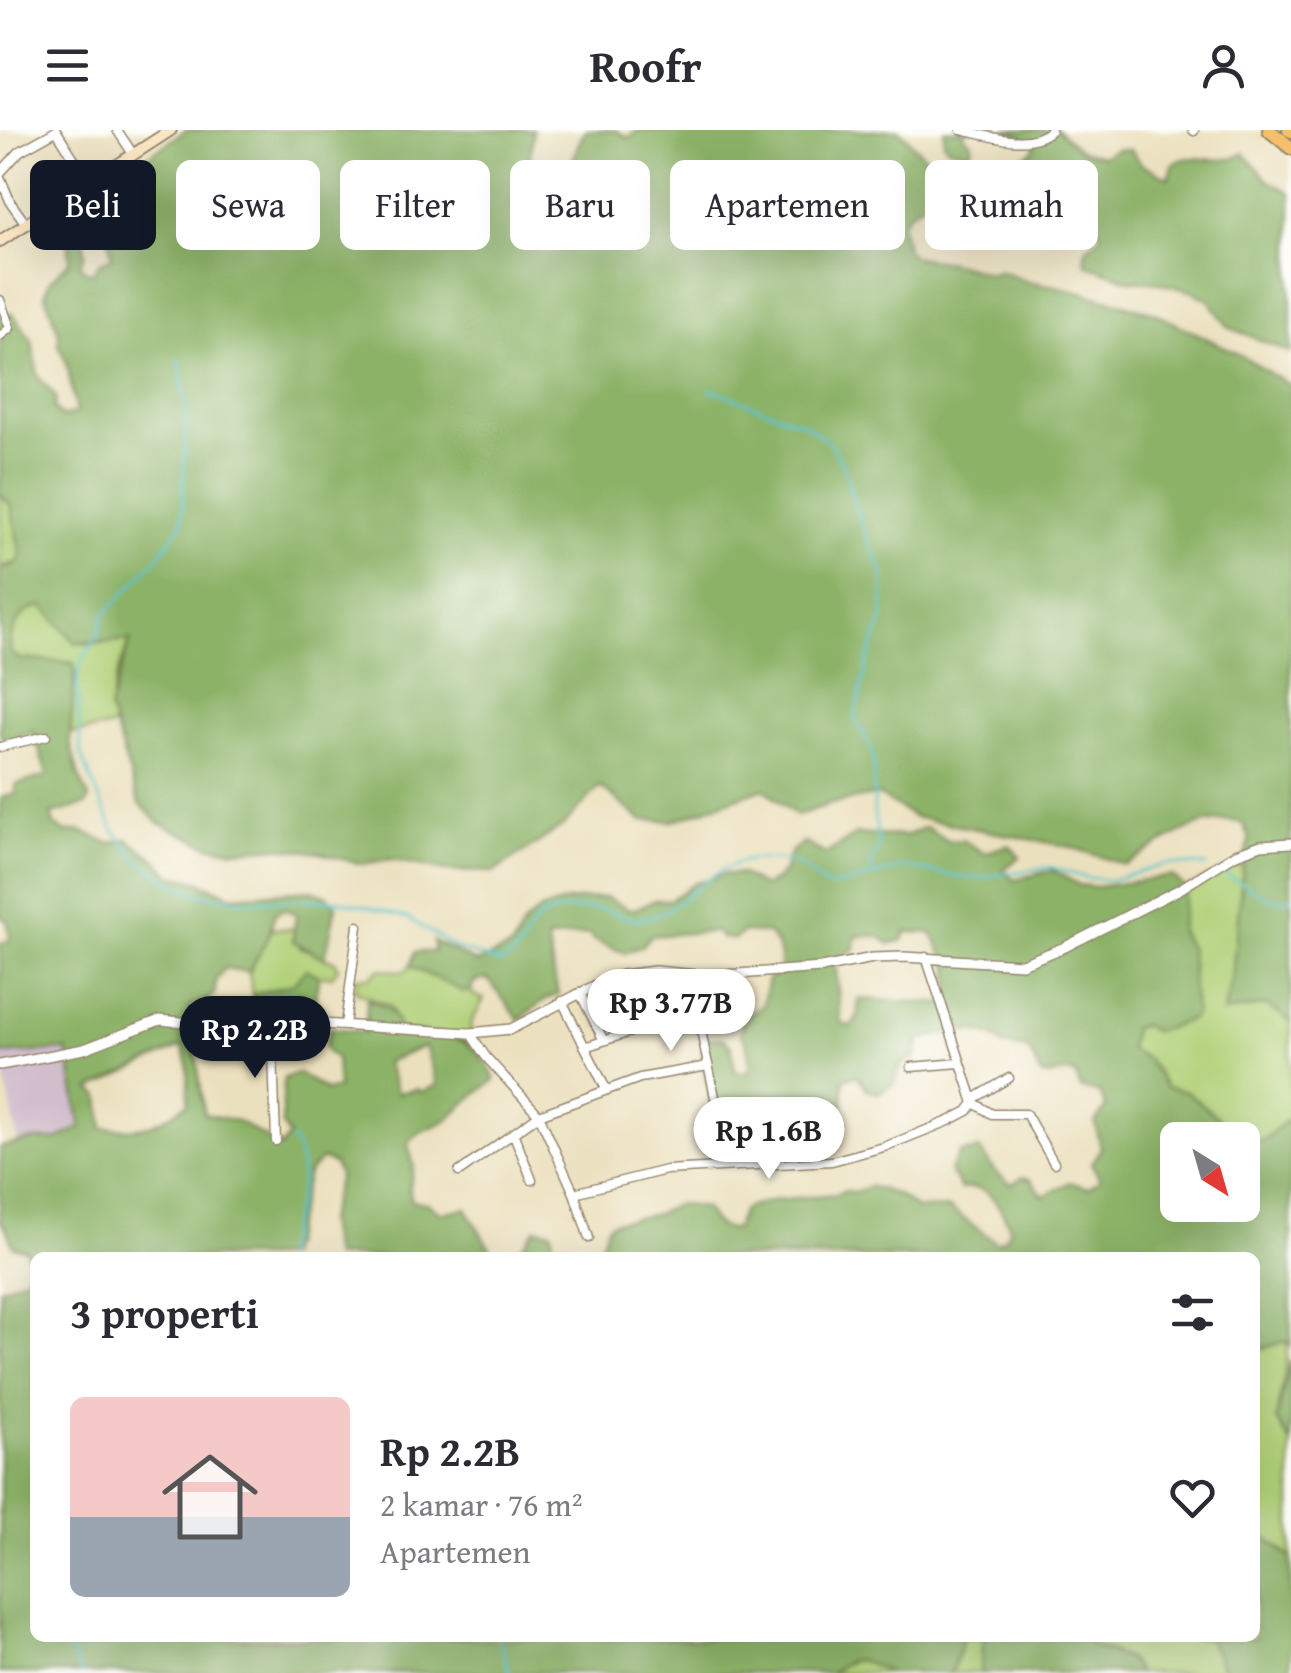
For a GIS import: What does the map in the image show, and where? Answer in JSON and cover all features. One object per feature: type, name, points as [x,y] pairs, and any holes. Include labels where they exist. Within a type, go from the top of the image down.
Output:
[{"type":"highway","points":[[1268,130],[1291,148]]},
{"type":"main road","points":[[123,160],[171,130]]},
{"type":"main road","points":[[0,240],[30,221]]},
{"type":"street","points":[[26,224],[0,175],[20,151],[56,130],[75,160]]},
{"type":"street","points":[[117,130],[133,154]]},
{"type":"street","points":[[961,130],[1025,141],[1050,130]]},
{"type":"street","points":[[0,300],[10,328],[0,336]]},
{"type":"street","points":[[0,747],[46,736]]},
{"type":"street","points":[[0,1065],[84,1049],[160,1020],[192,1024],[238,1019],[470,1033],[511,1029],[580,993],[632,974],[655,971],[698,975],[821,968],[873,958],[926,957],[1011,965],[1038,959],[1261,844],[1291,842]]},
{"type":"street","points":[[345,1025],[358,926]]},
{"type":"street","points":[[926,957],[975,1100],[992,1114],[1026,1114],[1054,1164]]},
{"type":"street","points":[[698,975],[699,1024],[726,1166]]},
{"type":"street","points":[[580,993],[603,1039]]},
{"type":"street","points":[[562,1001],[606,1088]]},
{"type":"street","points":[[272,1021],[276,1141]]},
{"type":"street","points":[[585,1048],[636,1030]]},
{"type":"street","points":[[470,1033],[486,1057],[540,1115],[589,1238]]},
{"type":"street","points":[[911,1067],[960,1063]]},
{"type":"street","points":[[459,1172],[540,1115],[640,1078],[708,1066]]},
{"type":"street","points":[[574,1193],[666,1170],[832,1161],[855,1156],[960,1116],[975,1100],[1008,1078]]},
{"type":"street","points":[[514,1135],[532,1180]]},
{"type":"shaded area","points":[[67,1049],[81,1128],[56,1140],[18,1142],[0,1054]]},
{"type":"green space","points":[[186,130],[533,130],[530,160],[510,160],[510,250],[650,250],[650,160],[573,160],[586,130],[616,130],[628,138],[638,130],[899,130],[928,160],[925,160],[925,201],[905,218],[905,160],[670,160],[670,250],[905,250],[905,242],[914,257],[990,273],[999,270],[1152,312],[1237,353],[1291,386],[1291,1021],[1266,1005],[1223,1013],[1232,977],[1249,839],[1243,824],[1228,821],[1198,826],[1125,865],[1071,847],[914,817],[878,795],[830,804],[796,816],[764,788],[673,821],[641,820],[600,786],[564,825],[494,872],[446,871],[390,859],[362,864],[278,847],[236,850],[209,846],[159,823],[139,803],[109,709],[130,640],[76,643],[42,606],[27,612],[17,623],[11,637],[11,653],[19,659],[73,663],[70,742],[89,798],[86,805],[51,814],[54,825],[109,843],[127,839],[171,875],[198,881],[232,896],[312,890],[328,896],[336,906],[325,958],[293,941],[296,913],[282,909],[274,915],[270,933],[249,972],[225,968],[216,979],[215,993],[205,1002],[190,1006],[204,1114],[237,1121],[281,1147],[289,1136],[282,1125],[284,1078],[298,1073],[327,1091],[338,1088],[336,1058],[325,1045],[331,1028],[366,1032],[367,999],[392,1012],[399,1030],[444,1036],[468,1044],[487,1064],[495,1080],[444,1122],[412,1139],[408,1145],[414,1166],[409,1188],[412,1201],[427,1203],[442,1213],[466,1208],[492,1252],[332,1252],[327,1222],[339,1175],[334,1164],[322,1159],[308,1173],[288,1252],[30,1252],[30,1264],[26,1250],[13,1246],[0,1222],[0,1147],[56,1140],[81,1127],[67,1050],[0,1054],[0,943],[10,940],[8,922],[0,916],[0,798],[16,793],[15,785],[47,776],[34,732],[3,740],[0,733],[0,567],[19,562],[21,555],[11,505],[0,494],[0,322],[12,313],[32,340],[38,376],[56,397],[54,409],[63,417],[76,413],[67,363],[45,295],[49,282],[70,261],[69,250],[84,250],[80,264],[84,270],[92,273],[112,257],[111,250],[156,250],[156,160],[142,160]],"holes":[[[182,1046],[188,1065],[188,1103],[148,1126],[103,1128],[100,1096],[91,1089]],[[425,1046],[437,1085],[422,1092],[417,1089],[397,1093],[386,1062]]]},
{"type":"green space","points":[[944,130],[966,130],[964,136],[972,143],[970,153],[948,148]]},
{"type":"green space","points":[[1005,130],[1057,130],[1081,151],[1103,156],[1116,149],[1131,150],[1140,163],[1169,178],[1173,165],[1181,160],[1225,160],[1244,153],[1268,180],[1291,193],[1291,353],[1228,327],[1210,301],[1194,292],[1157,282],[1128,280],[1086,264],[1086,250],[1098,250],[1101,235],[1098,160],[1018,160],[1032,152],[1032,141]]},
{"type":"green space","points":[[0,494],[11,505],[21,555],[19,562],[0,567]]},
{"type":"green space","points":[[35,606],[42,606],[76,643],[130,640],[113,694],[114,727],[70,734],[73,663],[19,659],[11,653],[15,626]]},
{"type":"green space","points":[[926,827],[948,841],[963,840],[984,853],[1009,845],[1020,857],[1004,869],[1014,880],[1053,870],[1079,885],[1097,887],[1172,876],[1186,888],[1180,931],[1190,950],[1195,1013],[1192,1019],[1155,1032],[1143,1025],[1133,1028],[1129,1049],[1148,1060],[1166,1087],[1187,1092],[1223,1122],[1160,1122],[1160,1222],[1260,1222],[1260,1141],[1291,1117],[1291,1347],[1286,1341],[1260,1349],[1260,1252],[582,1252],[601,1245],[608,1225],[614,1222],[657,1214],[678,1204],[704,1208],[719,1226],[735,1229],[743,1210],[750,1206],[845,1190],[855,1193],[869,1186],[898,1195],[917,1209],[949,1208],[997,1243],[1006,1237],[1010,1227],[986,1192],[961,1189],[950,1171],[959,1153],[980,1150],[996,1173],[1011,1184],[1023,1177],[1030,1179],[1043,1196],[1070,1182],[1088,1188],[1100,1179],[1091,1163],[1101,1148],[1095,1122],[1106,1108],[1100,1093],[1081,1089],[1075,1074],[1042,1075],[1026,1049],[1003,1045],[975,1031],[919,1040],[916,1058],[902,1064],[894,1084],[878,1093],[867,1089],[857,1075],[844,1079],[843,1106],[828,1108],[826,1117],[831,1150],[798,1150],[786,1131],[779,1129],[756,1133],[742,1110],[735,1111],[726,1136],[718,1136],[701,1052],[707,1039],[723,1038],[731,1046],[735,1071],[751,1069],[746,1041],[740,1034],[743,1022],[762,1006],[768,979],[780,974],[779,951],[767,933],[743,932],[735,939],[721,938],[717,932],[650,936],[642,946],[625,953],[593,940],[589,934],[547,939],[558,995],[546,999],[519,1020],[488,979],[475,981],[471,990],[464,992],[410,966],[415,952],[434,952],[434,941],[477,963],[512,947],[524,924],[540,910],[567,901],[606,897],[635,909],[655,900],[670,900],[695,883],[724,874],[741,874],[764,887],[779,877],[790,854],[805,843],[826,854],[856,834],[906,836]],"holes":[[[906,932],[932,933],[950,969],[951,1004],[859,999],[857,1018],[851,1027],[841,1023],[835,959],[854,950],[857,936],[878,936],[890,944],[903,940]]]},
{"type":"green space","points":[[1233,866],[1243,867],[1232,977],[1224,1012],[1266,1005],[1291,1021],[1291,1117],[1264,1140],[1260,1141],[1260,1122],[1223,1122],[1187,1092],[1166,1088],[1129,1049],[1133,1028],[1143,1025],[1190,976],[1190,950],[1180,931],[1186,888]]},
{"type":"green space","points":[[272,929],[295,929],[300,947],[336,962],[338,968],[332,976],[306,970],[293,984],[252,995],[249,972]]},
{"type":"green space","points":[[410,966],[484,999],[471,1023],[470,1043],[399,1030],[390,1006],[355,991],[357,977],[370,977],[380,969],[404,972]]},
{"type":"green space","points":[[306,969],[319,976],[313,1009],[277,1012],[253,1004],[252,995],[293,984]]},
{"type":"green space","points":[[536,1228],[552,1231],[553,1248],[558,1252],[520,1252]]},
{"type":"green space","points":[[30,1269],[30,1642],[962,1642],[951,1673],[892,1673],[856,1660],[831,1673],[0,1673],[0,1288],[24,1278]]},
{"type":"green space","points":[[1286,1341],[1286,1368],[1276,1419],[1291,1443],[1291,1558],[1263,1536],[1260,1528],[1260,1349]]},
{"type":"green space","points":[[1291,1360],[1291,1443],[1276,1419]]},
{"type":"green space","points":[[1260,1528],[1263,1536],[1291,1558],[1291,1673],[1226,1673],[1210,1642],[1260,1642]]},
{"type":"green space","points":[[962,1642],[983,1642],[980,1673],[952,1673]]},
{"type":"green space","points":[[983,1642],[1087,1642],[1128,1659],[1139,1673],[980,1673]]},
{"type":"green space","points":[[1083,1642],[1210,1642],[1226,1673],[1139,1673],[1128,1659]]},
{"type":"green space","points":[[856,1660],[877,1664],[891,1673],[832,1673],[842,1664]]},
{"type":"waterway","points":[[179,359],[186,415],[182,523],[157,559],[103,616],[98,636],[80,664],[77,679],[81,756],[113,829],[138,860],[180,887],[202,895],[244,901],[336,900],[369,907],[408,918],[455,948],[501,963],[517,951],[534,924],[546,915],[584,909],[632,919],[653,916],[727,867],[744,861],[793,863],[832,887],[905,867],[971,879],[1050,867],[1110,880],[1167,864],[1207,866]]},
{"type":"waterway","points":[[710,389],[805,424],[830,443],[844,467],[857,513],[884,576],[883,619],[868,659],[855,718],[872,750],[874,764],[879,848],[871,863],[872,875]]},
{"type":"waterway","points":[[1218,871],[1273,900],[1291,899]]},
{"type":"waterway","points":[[285,1252],[302,1169],[292,1139]]},
{"type":"waterway","points":[[500,1642],[510,1673]]},
{"type":"waterway","points":[[68,1643],[81,1673]]}]
